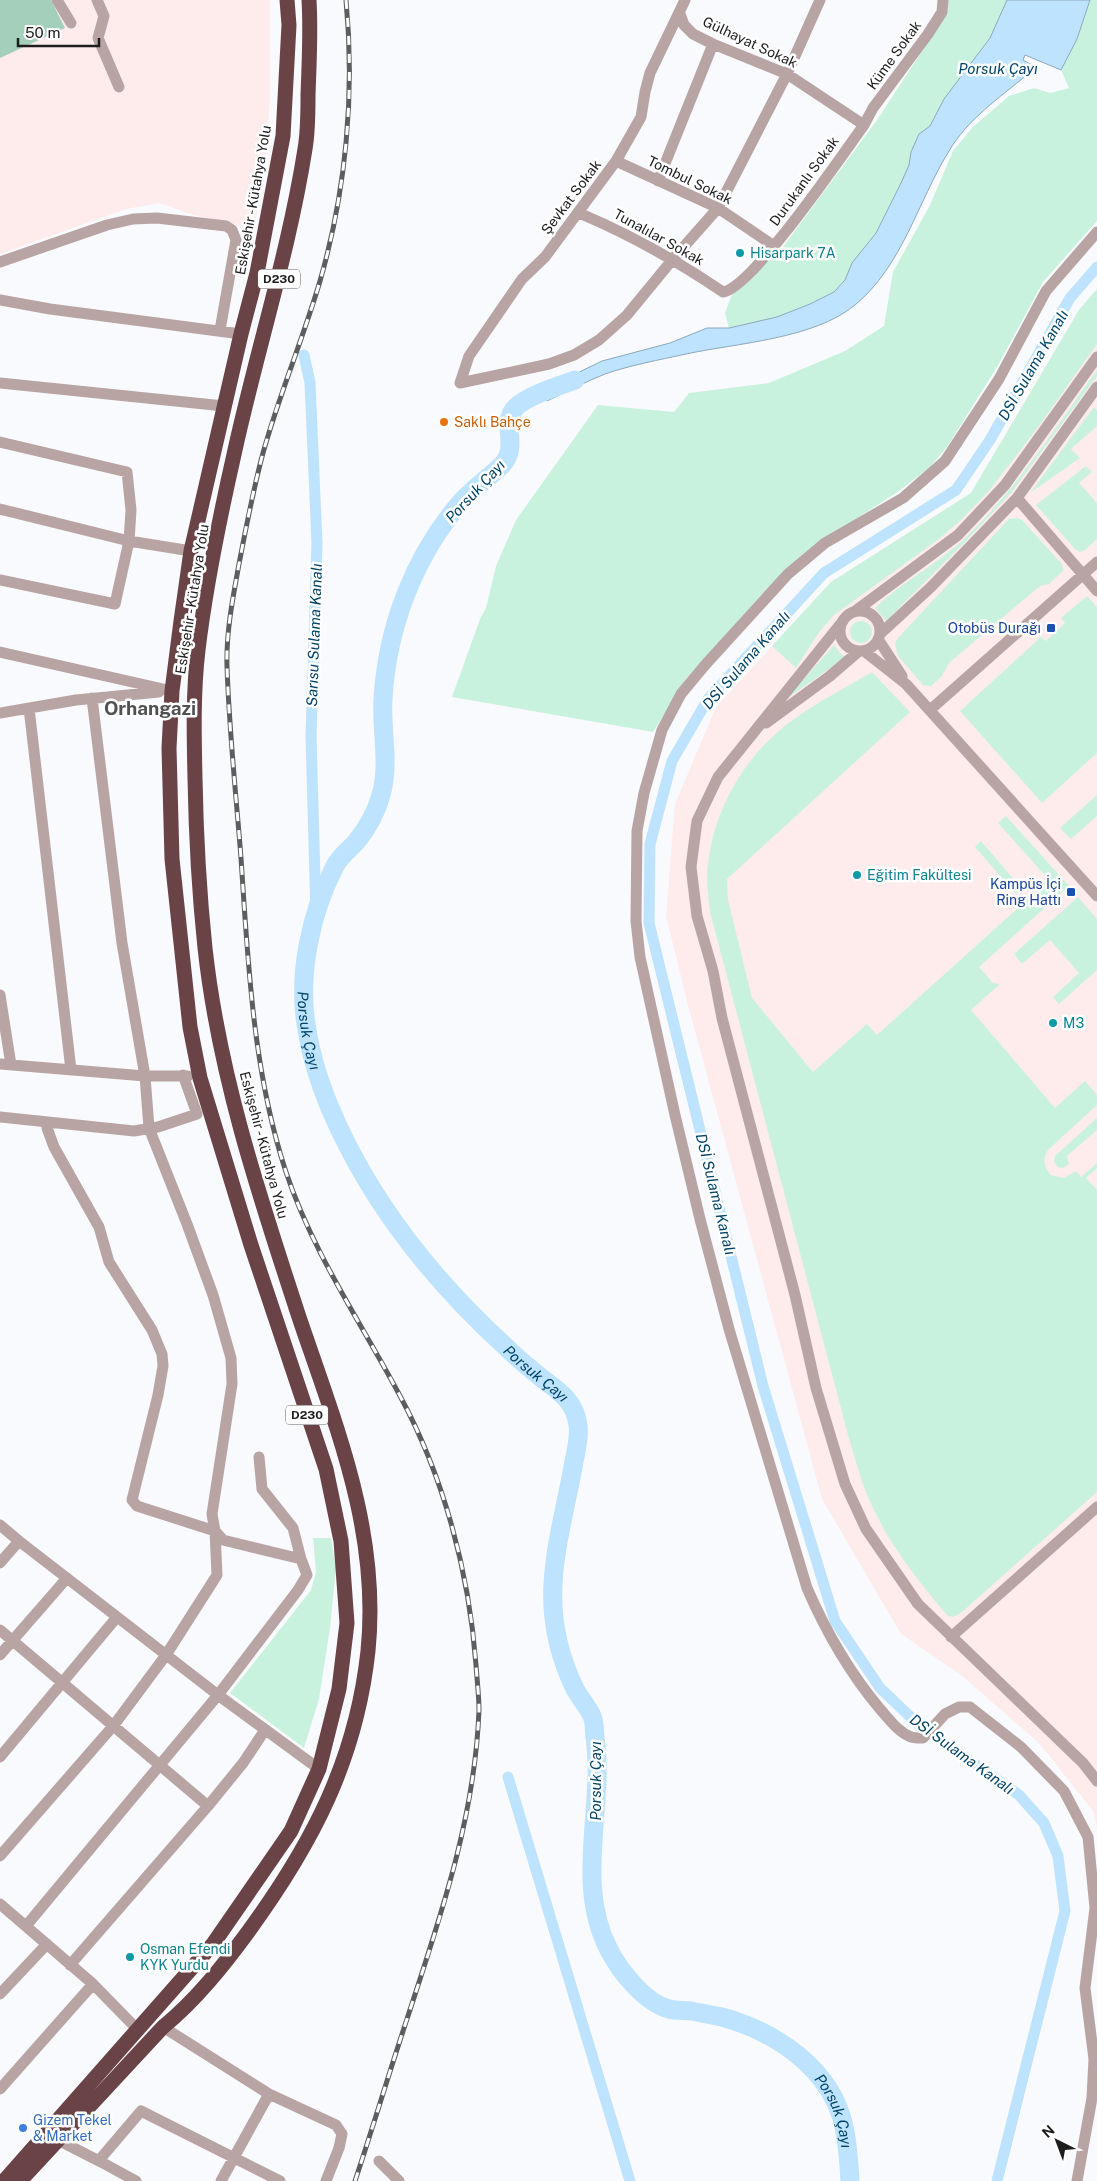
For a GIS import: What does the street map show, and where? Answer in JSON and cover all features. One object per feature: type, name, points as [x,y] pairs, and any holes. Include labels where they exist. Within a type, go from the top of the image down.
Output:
[{"type":"highway","name":"Eskişehir - Kütahya Yolu","points":[[4,2181],[213,1944],[291,1831],[319,1769],[339,1689],[347,1623],[341,1541],[326,1469],[250,1245],[200,1078],[190,1027],[172,859],[169,748],[172,691],[191,551],[241,334],[258,273],[283,136],[289,25],[287,0]]},
{"type":"highway","name":"Eskişehir - Kütahya Yolu","points":[[20,2181],[163,2027],[184,2010],[231,1956],[267,1906],[311,1837],[331,1795],[353,1730],[363,1691],[371,1619],[370,1582],[360,1506],[242,1138],[224,1060],[205,954],[197,857],[195,684],[198,648],[213,554],[236,446],[279,278],[307,144],[309,0]]},
{"type":"highway","points":[[191,551],[213,554]]},
{"type":"street","points":[[57,0],[71,23]]},
{"type":"street","points":[[97,0],[104,16],[98,38],[119,87]]},
{"type":"street","name":"Şevkat Sokak","points":[[673,258],[628,315],[599,340],[574,355],[549,364],[460,383],[469,356],[522,279],[545,257],[616,161],[641,117],[650,73],[686,0]]},
{"type":"street","points":[[673,258],[718,208],[787,74],[820,0]]},
{"type":"street","name":"Küme Sokak","points":[[864,125],[873,108],[942,12],[943,0]]},
{"type":"street","name":"Gülhayat Sokak","points":[[680,14],[684,25],[694,34],[713,44],[787,74],[864,125]]},
{"type":"street","points":[[658,180],[713,44]]},
{"type":"street","name":"Durukanlı Sokak","points":[[723,292],[730,291],[741,282],[774,246],[864,125]]},
{"type":"street","name":"Tombul Sokak","points":[[616,161],[718,208],[774,246]]},
{"type":"street","name":"Tunalılar Sokak","points":[[579,213],[608,225],[673,258],[723,292]]},
{"type":"street","points":[[0,262],[107,225],[133,219],[157,218],[226,226],[232,230],[236,240],[220,330]]},
{"type":"street","points":[[1077,2181],[1092,2098],[1094,2059],[1085,1988],[1095,1908],[1088,1836],[1064,1791],[1021,1747],[970,1707],[959,1707],[945,1714],[922,1738],[912,1737],[895,1726],[869,1696],[843,1660],[822,1623],[807,1588],[729,1329],[674,1115],[640,957],[636,921],[637,831],[644,793],[662,730],[681,694],[788,574],[826,543],[903,498],[945,461],[999,379],[1046,291],[1097,232]]},
{"type":"street","points":[[0,300],[50,309],[241,334]]},
{"type":"street","points":[[1097,357],[1005,485],[958,535],[843,621],[752,733],[718,777],[697,821],[691,867],[697,916],[713,971],[722,1018],[795,1295],[816,1388],[845,1484],[866,1529],[918,1604],[1082,1763],[1097,1781]]},
{"type":"street","points":[[0,383],[224,406]]},
{"type":"street","points":[[752,733],[861,651],[873,646],[879,636],[931,587],[1017,498],[1097,387]]},
{"type":"street","points":[[0,442],[127,472],[130,510],[129,541],[115,604],[0,580]]},
{"type":"street","points":[[1017,498],[1097,591]]},
{"type":"street","points":[[0,509],[129,541],[191,551]]},
{"type":"street","points":[[930,710],[1097,562]]},
{"type":"street","points":[[854,612],[864,612],[873,616],[879,624],[879,636],[906,684]]},
{"type":"street","points":[[843,621],[840,631],[842,641],[849,648],[861,651],[906,684],[1097,896]]},
{"type":"street","points":[[0,652],[172,691]]},
{"type":"street","points":[[0,713],[92,698],[172,691]]},
{"type":"street","points":[[0,1856],[114,1725],[166,1655],[217,1575],[215,1531],[212,1514],[232,1384],[231,1358],[210,1286],[149,1128],[145,1076],[122,943],[92,698]]},
{"type":"street","points":[[29,708],[71,1070]]},
{"type":"street","points":[[0,995],[6,1064],[145,1076],[200,1078]]},
{"type":"street","points":[[0,1117],[134,1131],[149,1128],[197,1114],[183,1076]]},
{"type":"street","points":[[47,1122],[47,1128],[54,1147],[99,1227],[109,1262],[152,1330],[162,1354],[163,1366],[158,1395],[132,1500],[137,1506],[215,1531],[223,1540],[301,1559]]},
{"type":"street","points":[[26,1926],[218,1695],[298,1590],[307,1575],[293,1528],[262,1489],[259,1457]]},
{"type":"street","points":[[951,1637],[1097,1506]]},
{"type":"street","points":[[0,1525],[117,1618],[319,1769]]},
{"type":"street","points":[[0,1562],[19,1542]]},
{"type":"street","points":[[0,1655],[67,1578]]},
{"type":"street","points":[[0,1757],[117,1618]]},
{"type":"street","points":[[0,1630],[208,1806]]},
{"type":"street","points":[[70,1965],[208,1806],[243,1763],[265,1730]]},
{"type":"street","points":[[0,1905],[93,1984],[138,2030]]},
{"type":"street","points":[[0,1994],[47,1944]]},
{"type":"street","points":[[0,2089],[93,1984]]},
{"type":"street","points":[[163,2027],[269,2094],[336,2125],[342,2134],[339,2148],[326,2181]]},
{"type":"street","points":[[221,2181],[269,2094]]},
{"type":"street","points":[[103,2163],[101,2158],[141,2111],[280,2181]]},
{"type":"street","points":[[58,2140],[136,2181]]},
{"type":"street","points":[[379,2161],[399,2181]]},
{"type":"shaded area","points":[[0,0],[270,0],[270,96],[265,166],[254,230],[190,214],[160,203],[126,209],[0,254]]},
{"type":"shaded area","points":[[1097,289],[1097,1827],[1093,1811],[1039,1743],[961,1675],[901,1634],[822,1499],[689,1009],[666,916],[675,804],[716,707],[831,582],[971,493],[1079,310]]},
{"type":"green space","points":[[0,0],[51,0],[65,28],[0,58]]},
{"type":"green space","points":[[948,0],[1007,0],[990,38],[944,99],[930,126],[919,135],[911,152],[909,165],[876,233],[852,263],[845,280],[834,292],[810,304],[777,317],[729,328],[725,313],[732,294],[780,251],[877,120],[947,13]]},
{"type":"green space","points":[[1090,0],[1097,0],[1097,221],[1043,282],[997,367],[947,447],[929,468],[899,491],[814,546],[687,679],[653,732],[452,697],[480,619],[486,608],[496,566],[516,520],[598,405],[674,412],[689,393],[769,383],[845,351],[884,326],[893,272],[930,205],[953,151],[973,127],[1009,96],[1034,88],[1050,93],[1069,88],[1061,70],[1077,39]]},
{"type":"green space","points":[[1097,289],[1097,344],[1039,426],[989,491],[962,519],[939,539],[834,615],[820,631],[796,668],[772,646],[831,582],[971,493],[1079,310]]},
{"type":"green space","points":[[1097,370],[1097,376],[1012,492],[886,621],[875,608],[896,590],[942,558],[982,521],[1034,458]]},
{"type":"green space","points":[[1094,407],[1097,410],[1097,426],[1071,449],[1080,458],[1030,493]]},
{"type":"green space","points":[[1086,466],[1092,472],[1079,483],[1097,503],[1097,539],[1080,552],[1075,549],[1036,505]]},
{"type":"green space","points":[[1018,518],[1022,520],[1061,563],[1064,570],[1049,584],[1040,586],[949,663],[942,676],[931,686],[923,685],[898,656],[895,644],[897,639],[1009,519]]},
{"type":"green space","points":[[1087,596],[1097,607],[1097,753],[1042,803],[960,711],[1041,637],[1046,641],[1065,623],[1061,618]]},
{"type":"green space","points":[[861,621],[869,624],[872,632],[869,640],[861,643],[853,640],[850,632],[853,624]]},
{"type":"green space","points":[[834,645],[846,657],[785,700]]},
{"type":"green space","points":[[872,672],[910,712],[727,879],[728,900],[752,998],[813,1072],[867,1024],[877,1035],[1049,880],[998,823],[1006,816],[1069,886],[979,967],[993,983],[1000,984],[971,1010],[1055,1108],[1085,1081],[1097,1095],[1097,1105],[1048,1150],[1044,1160],[1045,1166],[1051,1175],[1064,1178],[1076,1171],[1081,1177],[1097,1163],[1097,1168],[1086,1178],[1097,1190],[1097,1492],[961,1613],[953,1617],[948,1616],[936,1602],[900,1555],[871,1505],[862,1481],[848,1435],[710,912],[708,890],[707,877],[715,830],[733,787],[746,767],[761,748],[797,717]]},
{"type":"green space","points":[[1097,795],[1097,816],[1071,839],[1060,828]]},
{"type":"green space","points":[[981,841],[1022,889],[1016,894],[975,847]]},
{"type":"green space","points":[[1078,897],[1097,919],[1097,970],[1059,1004],[1053,997],[1079,973],[1050,940],[1022,964],[1014,954]]},
{"type":"green space","points":[[1097,1118],[1097,1130],[1067,1156],[1069,1164],[1063,1168],[1058,1167],[1054,1162],[1055,1156]]},
{"type":"green space","points":[[313,1538],[331,1538],[336,1568],[330,1628],[319,1699],[304,1748],[230,1693],[311,1590],[316,1572]]},
{"type":"water","name":"Porsuk Çayı","points":[[1007,0],[1090,0],[1077,39],[1061,70],[1025,55],[1023,60],[1034,66],[1027,75],[974,119],[956,140],[897,252],[872,289],[855,305],[838,316],[797,333],[635,365],[605,374],[547,401],[543,397],[567,378],[602,361],[670,343],[707,328],[729,328],[777,317],[834,292],[845,280],[852,263],[876,233],[909,165],[911,152],[919,134],[930,126],[944,99],[990,38]]},
{"type":"waterway","name":"DSİ Sulama Kanalı","points":[[997,2181],[1065,1911],[1058,1856],[1044,1823],[1019,1795],[920,1726],[880,1688],[835,1621],[763,1386],[649,923],[650,844],[672,761],[708,699],[824,573],[956,490],[990,440],[1070,298],[1097,267]]},
{"type":"waterway","name":"Sarısu Sulama Kanalı","points":[[304,355],[310,383],[317,543],[311,736],[316,915]]},
{"type":"waterway","name":"Porsuk Çayı","points":[[575,380],[536,395],[516,407],[509,421],[510,443],[507,458],[501,466],[461,502],[444,523],[417,569],[406,594],[390,646],[386,672],[383,699],[384,783],[374,814],[364,832],[337,862],[319,903],[308,943],[305,964],[304,1004],[306,1024],[314,1063],[338,1126],[371,1187],[391,1217],[434,1273],[457,1299],[515,1355],[564,1396],[576,1416],[578,1441],[556,1555],[553,1611],[560,1651],[569,1676],[594,1721],[597,1764],[592,1872],[593,1898],[599,1925],[609,1950],[634,1985],[660,2006],[672,2010],[691,2011],[722,2017],[742,2024],[762,2032],[799,2056],[827,2087],[838,2106],[844,2127],[850,2181]]},
{"type":"waterway","points":[[508,1777],[630,2181]]},
{"type":"railway","points":[[346,0],[349,35],[349,106],[342,177],[336,212],[320,281],[269,431],[259,467],[239,564],[229,627],[227,653],[229,714],[246,937],[259,1056],[266,1096],[286,1172],[309,1230],[399,1394],[429,1458],[452,1526],[467,1595],[473,1630],[479,1710],[471,1790],[454,1867],[432,1943],[355,2181]]},
{"type":"place","name":"Hisarpark 7A","points":[[740,253]]},
{"type":"place","name":"Saklı Bahçe","points":[[444,422]]},
{"type":"place","name":"Otobüs Durağı","points":[[1051,628]]},
{"type":"place","name":"Eğitim Fakültesi","points":[[857,875]]},
{"type":"place","name":"Kampüs İçi Ring Hattı","points":[[1071,892]]},
{"type":"place","name":"M3","points":[[1053,1023]]},
{"type":"place","name":"Osman Efendi KYK Yurdu","points":[[130,1957]]},
{"type":"place","name":"Gizem Tekel & Market","points":[[23,2128]]},
{"type":"district","name":"Orhangazi","points":[[150,708]]}]
